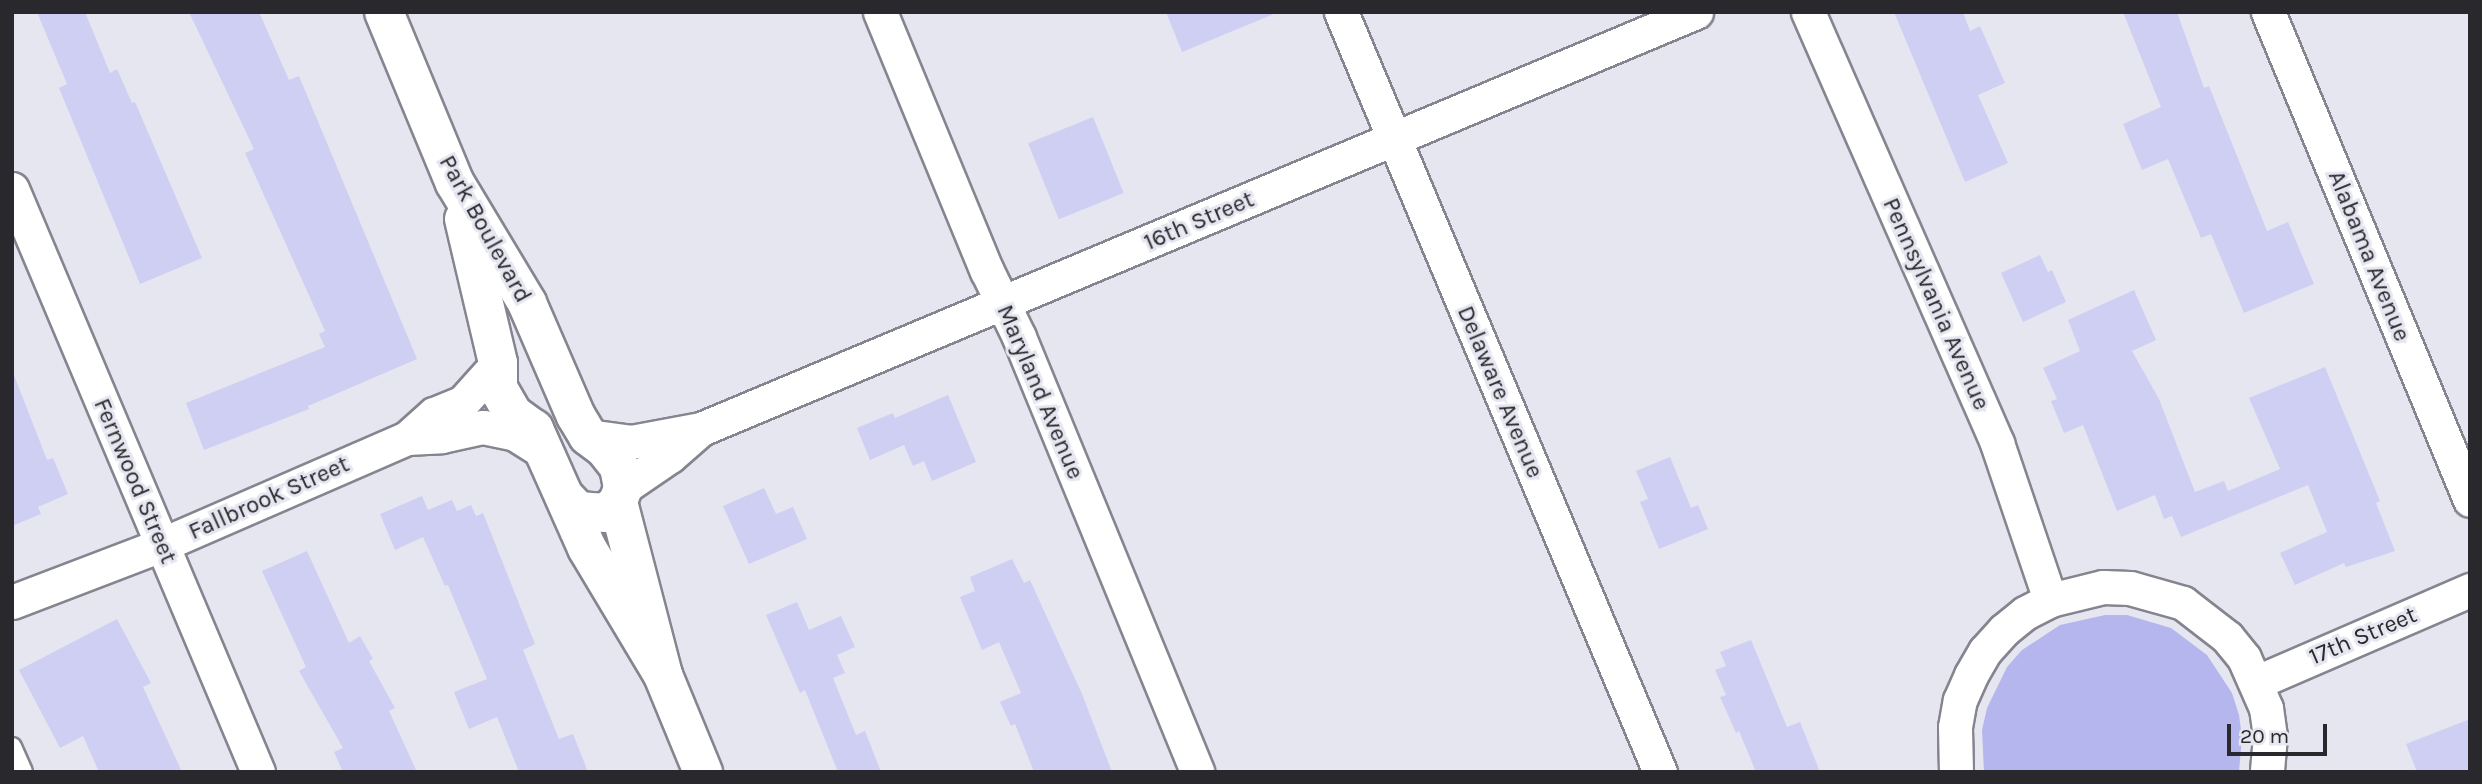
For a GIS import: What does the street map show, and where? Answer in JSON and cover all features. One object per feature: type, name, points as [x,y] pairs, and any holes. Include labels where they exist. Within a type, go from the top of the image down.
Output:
[{"type":"street","name":"Park Boulevard","points":[[384,12],[455,183],[527,303],[553,369],[587,436]]},
{"type":"street","name":"Maryland Avenue","points":[[880,12],[1197,772]]},
{"type":"street","name":"Delaware Avenue","points":[[1341,12],[1660,772]]},
{"type":"street","name":"16th Street","points":[[701,429],[1696,12]]},
{"type":"street","name":"Pennsylvania Avenue","points":[[1808,12],[1997,443],[2050,600]]},
{"type":"street","name":"Alabama Avenue","points":[[2268,12],[2470,500]]},
{"type":"street","points":[[455,183],[498,363],[498,388],[513,414],[534,429],[587,548],[663,675],[703,772]]},
{"type":"street","name":"Fernwood Street","points":[[12,189],[258,772]]},
{"type":"street","points":[[407,438],[434,414],[463,402],[498,363],[519,354],[535,355],[553,369]]},
{"type":"street","points":[[407,438],[442,436],[483,427],[514,434],[546,454]]},
{"type":"street","points":[[587,436],[631,442],[701,429]]},
{"type":"street","points":[[565,497],[578,511],[594,515],[606,513],[621,495],[701,429]]},
{"type":"street","points":[[587,436],[605,449],[619,467],[621,495],[663,675]]},
{"type":"street","name":"Fallbrook Street","points":[[12,602],[161,545],[407,438]]},
{"type":"street","points":[[1956,772],[1955,727],[1971,675],[2004,630],[2050,600],[2076,591],[2130,588],[2183,603],[2227,636],[2244,658],[2257,682],[2270,736],[2267,772]]},
{"type":"street","name":"17th Street","points":[[2257,682],[2470,590]]},
{"type":"lane","points":[[12,747],[23,772]]},
{"type":"shaded area","points":[[2105,615],[2127,615],[2171,628],[2207,655],[2232,693],[2239,715],[2242,737],[2239,772],[1984,772],[1982,730],[1987,708],[2007,667],[2022,650],[2060,625]]},
{"type":"building","points":[[37,12],[85,12],[110,73],[117,69],[132,103],[135,102],[202,258],[140,284],[59,88],[67,84]]},
{"type":"building","points":[[189,12],[259,12],[289,80],[299,76],[417,359],[308,406],[309,409],[204,450],[186,403],[325,347],[319,334],[325,331],[245,153],[254,149]]},
{"type":"building","points":[[1166,12],[1276,12],[1276,13],[1182,52]]},
{"type":"building","points":[[1894,12],[1963,12],[1970,31],[1980,26],[2005,83],[1978,95],[2008,163],[1965,182]]},
{"type":"building","points":[[2123,12],[2177,12],[2204,88],[2209,86],[2267,231],[2288,222],[2314,284],[2244,313],[2211,234],[2201,238],[2168,159],[2142,170],[2123,124],[2161,107]]},
{"type":"building","points":[[1093,117],[1124,193],[1059,219],[1028,143]]},
{"type":"building","points":[[2040,255],[2048,272],[2052,270],[2066,302],[2023,322],[2001,273]]},
{"type":"building","points":[[2134,290],[2156,340],[2132,351],[2159,399],[2195,492],[2224,481],[2228,491],[2280,469],[2249,398],[2325,367],[2380,501],[2376,503],[2395,551],[2346,567],[2344,563],[2295,585],[2280,553],[2327,532],[2308,485],[2181,537],[2172,516],[2164,519],[2155,495],[2117,511],[2083,425],[2064,433],[2051,401],[2057,399],[2043,368],[2080,351],[2068,320]]},
{"type":"building","points":[[14,375],[47,460],[53,458],[68,494],[38,507],[41,514],[12,526]]},
{"type":"building","points":[[948,395],[976,462],[932,481],[924,461],[913,466],[904,445],[870,460],[857,428],[893,413],[895,418]]},
{"type":"building","points":[[1670,457],[1691,508],[1698,505],[1708,529],[1659,549],[1640,502],[1648,499],[1636,471]]},
{"type":"building","points":[[764,488],[776,514],[793,507],[807,539],[749,564],[723,506]]},
{"type":"building","points":[[422,496],[428,510],[452,500],[457,511],[471,505],[476,516],[483,513],[535,644],[523,650],[559,739],[573,734],[588,772],[519,772],[497,717],[469,729],[454,692],[487,679],[448,585],[445,586],[423,537],[395,550],[380,514]]},
{"type":"building","points":[[307,551],[349,643],[360,636],[373,659],[369,661],[395,708],[389,711],[417,772],[343,772],[334,752],[343,748],[299,671],[306,667],[262,571]]},
{"type":"building","points":[[1012,559],[1024,583],[1030,580],[1082,694],[1112,772],[1034,772],[1015,724],[1011,726],[1000,702],[1021,693],[999,642],[982,650],[960,597],[975,591],[970,577]]},
{"type":"building","points":[[797,602],[809,630],[841,616],[855,647],[837,655],[845,673],[833,678],[856,735],[865,731],[881,772],[838,772],[805,690],[800,693],[766,615]]},
{"type":"building","points":[[117,619],[151,683],[143,687],[182,772],[99,772],[83,736],[60,748],[19,670]]},
{"type":"building","points":[[1751,640],[1787,727],[1800,722],[1820,772],[1756,772],[1739,731],[1736,733],[1720,697],[1726,695],[1715,670],[1726,666],[1720,652]]},
{"type":"building","points":[[2470,719],[2470,772],[2417,772],[2406,744]]}]
